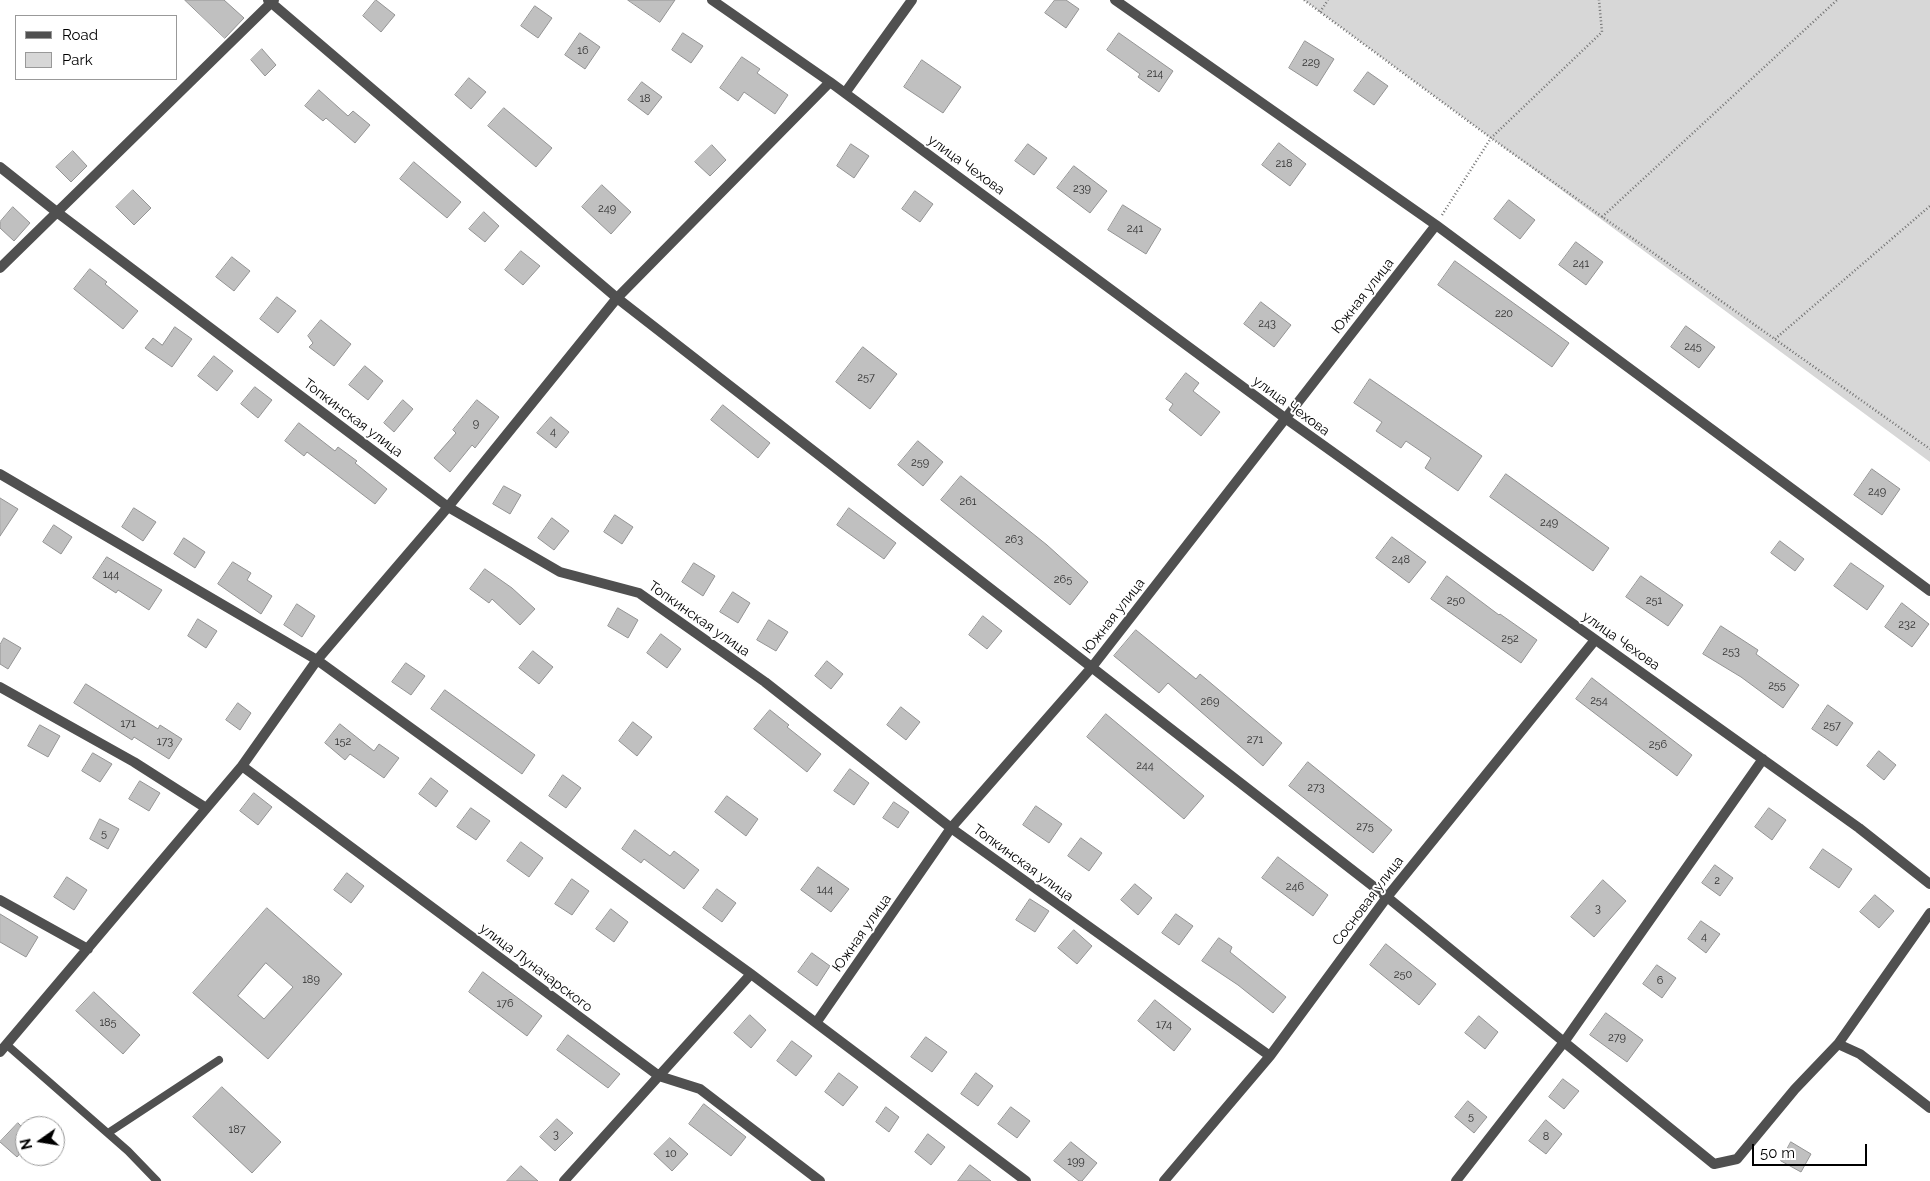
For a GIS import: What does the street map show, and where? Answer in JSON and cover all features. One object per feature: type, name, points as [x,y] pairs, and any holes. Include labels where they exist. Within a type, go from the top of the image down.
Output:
[{"type":"street","name":"улица Чехова","points":[[712,0],[830,82],[1284,418],[1859,828],[1930,884]]},
{"type":"street","points":[[845,93],[912,0]]},
{"type":"street","points":[[1116,0],[1436,225],[1930,591]]},
{"type":"street","points":[[0,268],[58,213],[271,1],[617,298],[1387,897],[1714,1164],[1737,1159],[1794,1090],[1838,1044],[1930,913]]},
{"type":"street","points":[[4,1048],[242,766],[317,660],[448,507],[617,298],[830,82]]},
{"type":"street","name":"Топкинская улица","points":[[0,167],[58,213],[448,507],[560,572],[639,593],[765,682],[951,828],[1270,1056]]},
{"type":"street","name":"Южная улица","points":[[816,1024],[951,828],[1092,667],[1436,225]]},
{"type":"street","points":[[0,474],[317,660],[751,974],[1026,1181]]},
{"type":"street","name":"Сосновая улица","points":[[1164,1181],[1270,1056],[1387,897],[1595,640]]},
{"type":"street","points":[[0,687],[134,762],[206,808]]},
{"type":"street","points":[[1456,1181],[1564,1042],[1763,759]]},
{"type":"street","name":"улица Луначарского","points":[[242,766],[659,1076],[700,1089],[820,1181]]},
{"type":"street","points":[[0,900],[88,949]]},
{"type":"street","points":[[564,1181],[751,974]]},
{"type":"street","points":[[1838,1044],[1860,1054],[1930,1108]]},
{"type":"lane","points":[[4,1048],[108,1133],[156,1181]]},
{"type":"lane","points":[[108,1133],[219,1060]]},
{"type":"path","points":[[1304,0],[1491,138],[1930,449]]},
{"type":"path","points":[[1320,12],[1328,0]]},
{"type":"path","points":[[1436,225],[1491,138],[1602,32],[1600,0]]},
{"type":"path","points":[[1602,217],[1837,0]]},
{"type":"path","points":[[1775,339],[1930,206]]},
{"type":"green space","points":[[1304,0],[1930,0],[1930,462]]},
{"type":"building","points":[[185,0],[224,0],[244,18],[225,38]]},
{"type":"building","points":[[376,0],[395,15],[381,32],[363,16]]},
{"type":"building","points":[[628,0],[675,0],[660,22]]},
{"type":"building","points":[[1055,0],[1066,0],[1079,9],[1066,28],[1045,13]]},
{"type":"building","points":[[535,6],[552,18],[538,38],[521,26]]},
{"type":"building","points":[[580,33],[600,47],[585,69],[565,55]]},
{"type":"building","points":[[683,33],[703,46],[691,63],[672,50]]},
{"type":"building","points":[[1119,33],[1173,71],[1159,92],[1138,77],[1140,74],[1107,50]]},
{"type":"building","points":[[1305,41],[1334,59],[1317,86],[1289,68]]},
{"type":"building","points":[[262,49],[276,65],[265,76],[251,60]]},
{"type":"building","points":[[742,57],[760,69],[757,73],[788,95],[775,114],[744,92],[738,101],[720,88]]},
{"type":"building","points":[[922,60],[961,87],[943,113],[904,87]]},
{"type":"building","points":[[1368,72],[1388,86],[1374,105],[1354,91]]},
{"type":"building","points":[[469,78],[486,92],[471,109],[455,95]]},
{"type":"building","points":[[642,82],[662,97],[648,115],[628,100]]},
{"type":"building","points":[[319,90],[348,116],[353,111],[370,125],[355,143],[326,118],[323,121],[305,106]]},
{"type":"building","points":[[504,108],[552,148],[536,167],[488,126]]},
{"type":"building","points":[[1279,143],[1306,164],[1290,186],[1262,165]]},
{"type":"building","points":[[851,144],[869,156],[854,178],[837,166]]},
{"type":"building","points":[[1028,144],[1047,158],[1034,175],[1015,161]]},
{"type":"building","points":[[712,145],[726,160],[710,176],[695,162]]},
{"type":"building","points":[[73,151],[87,166],[71,182],[56,167]]},
{"type":"building","points":[[414,162],[461,202],[447,218],[400,179]]},
{"type":"building","points":[[1074,166],[1107,191],[1090,213],[1057,188]]},
{"type":"building","points":[[602,185],[631,212],[611,234],[582,207]]},
{"type":"building","points":[[133,190],[151,208],[134,225],[116,207]]},
{"type":"building","points":[[915,191],[933,204],[920,222],[902,209]]},
{"type":"building","points":[[1509,200],[1535,220],[1520,239],[1494,219]]},
{"type":"building","points":[[1123,205],[1161,229],[1146,254],[1108,230]]},
{"type":"building","points":[[13,207],[30,223],[14,241],[0,228],[0,222]]},
{"type":"building","points":[[484,212],[499,226],[485,242],[469,229]]},
{"type":"building","points":[[1576,242],[1603,262],[1586,285],[1559,265]]},
{"type":"building","points":[[521,251],[540,266],[523,285],[505,270]]},
{"type":"building","points":[[232,257],[250,271],[234,291],[216,277]]},
{"type":"building","points":[[1455,261],[1569,343],[1552,367],[1438,285]]},
{"type":"building","points":[[90,269],[138,311],[123,329],[74,289]]},
{"type":"building","points":[[277,297],[296,311],[278,333],[260,319]]},
{"type":"building","points":[[1261,302],[1291,325],[1274,347],[1244,324]]},
{"type":"building","points":[[321,320],[351,344],[334,366],[309,347],[313,343],[308,336]]},
{"type":"building","points":[[1686,326],[1715,347],[1699,368],[1671,347]]},
{"type":"building","points":[[175,327],[192,339],[172,367],[145,348],[153,338],[162,345]]},
{"type":"building","points":[[863,347],[897,374],[870,409],[836,382]]},
{"type":"building","points":[[214,356],[233,371],[217,391],[198,376]]},
{"type":"building","points":[[365,366],[383,381],[368,400],[349,385]]},
{"type":"building","points":[[1186,373],[1199,383],[1193,391],[1220,412],[1201,436],[1169,410],[1173,404],[1166,399]]},
{"type":"building","points":[[1370,379],[1482,456],[1458,491],[1425,468],[1431,458],[1406,441],[1401,448],[1376,431],[1382,422],[1354,403]]},
{"type":"building","points":[[255,387],[272,400],[258,418],[241,404]]},
{"type":"building","points":[[403,400],[413,409],[394,432],[384,423]]},
{"type":"building","points":[[477,400],[499,417],[475,448],[472,445],[450,472],[434,458],[456,433],[453,430]]},
{"type":"building","points":[[723,405],[770,443],[758,458],[711,420]]},
{"type":"building","points":[[551,417],[569,432],[556,448],[537,433]]},
{"type":"building","points":[[299,423],[335,451],[338,447],[357,461],[355,463],[387,489],[375,504],[307,452],[304,456],[285,441]]},
{"type":"building","points":[[918,441],[943,462],[923,486],[898,465]]},
{"type":"building","points":[[1872,469],[1900,489],[1882,515],[1854,495]]},
{"type":"building","points":[[1506,474],[1609,548],[1593,571],[1490,497]]},
{"type":"building","points":[[961,476],[1047,545],[1088,582],[1070,605],[941,500]]},
{"type":"building","points":[[504,486],[521,495],[510,514],[493,504]]},
{"type":"building","points":[[0,498],[18,509],[0,536]]},
{"type":"building","points":[[134,508],[156,522],[143,541],[122,527]]},
{"type":"building","points":[[849,508],[896,543],[884,559],[837,525]]},
{"type":"building","points":[[615,515],[633,527],[622,544],[604,532]]},
{"type":"building","points":[[552,518],[569,531],[554,550],[538,538]]},
{"type":"building","points":[[54,525],[72,537],[61,554],[43,542]]},
{"type":"building","points":[[1392,537],[1426,562],[1409,583],[1376,558]]},
{"type":"building","points":[[184,538],[205,552],[195,568],[174,554]]},
{"type":"building","points":[[1780,541],[1804,559],[1795,571],[1771,553]]},
{"type":"building","points":[[107,557],[162,590],[149,610],[118,590],[116,593],[93,578]]},
{"type":"building","points":[[233,562],[251,573],[247,580],[272,596],[261,614],[218,584]]},
{"type":"building","points":[[694,563],[715,576],[703,596],[682,582]]},
{"type":"building","points":[[1851,563],[1884,586],[1867,610],[1834,586]]},
{"type":"building","points":[[485,569],[512,588],[535,609],[520,625],[492,599],[489,603],[470,589]]},
{"type":"building","points":[[1447,576],[1499,615],[1537,640],[1521,663],[1431,599]]},
{"type":"building","points":[[1641,576],[1683,605],[1668,626],[1626,597]]},
{"type":"building","points":[[733,592],[750,603],[738,623],[720,612]]},
{"type":"building","points":[[1902,603],[1929,624],[1912,647],[1885,627]]},
{"type":"building","points":[[297,604],[315,616],[302,637],[284,625]]},
{"type":"building","points":[[618,608],[638,620],[628,638],[608,626]]},
{"type":"building","points":[[983,616],[1002,631],[987,649],[969,635]]},
{"type":"building","points":[[198,619],[217,631],[206,648],[188,636]]},
{"type":"building","points":[[769,620],[788,632],[776,651],[757,640]]},
{"type":"building","points":[[1721,626],[1758,650],[1756,654],[1799,685],[1783,708],[1741,677],[1703,654]]},
{"type":"building","points":[[1136,630],[1196,679],[1200,674],[1282,743],[1263,766],[1168,683],[1159,693],[1114,656]]},
{"type":"building","points":[[661,634],[681,649],[667,668],[647,653]]},
{"type":"building","points":[[4,638],[21,648],[8,669],[0,664],[0,645]]},
{"type":"building","points":[[533,651],[553,667],[539,684],[519,668]]},
{"type":"building","points":[[827,661],[843,674],[831,689],[815,676]]},
{"type":"building","points":[[406,663],[425,676],[411,695],[392,682]]},
{"type":"building","points":[[1592,678],[1692,755],[1677,776],[1576,699]]},
{"type":"building","points":[[86,684],[158,729],[160,725],[182,739],[169,759],[134,737],[132,740],[74,703]]},
{"type":"building","points":[[445,690],[535,755],[522,774],[431,709]]},
{"type":"building","points":[[238,703],[251,713],[240,730],[226,720]]},
{"type":"building","points":[[1828,705],[1853,723],[1837,746],[1812,729]]},
{"type":"building","points":[[901,707],[920,722],[906,740],[887,725]]},
{"type":"building","points":[[770,710],[789,725],[787,727],[821,754],[807,772],[754,729]]},
{"type":"building","points":[[1106,714],[1204,796],[1184,819],[1087,737]]},
{"type":"building","points":[[633,722],[652,737],[637,756],[619,741]]},
{"type":"building","points":[[340,724],[374,751],[379,744],[399,758],[384,778],[350,754],[345,760],[325,743]]},
{"type":"building","points":[[40,725],[60,736],[48,757],[28,746]]},
{"type":"building","points":[[1879,751],[1896,765],[1884,780],[1867,766]]},
{"type":"building","points":[[93,753],[112,764],[100,782],[82,771]]},
{"type":"building","points":[[1308,762],[1392,830],[1373,853],[1289,786]]},
{"type":"building","points":[[850,769],[869,783],[854,805],[834,791]]},
{"type":"building","points":[[563,775],[581,788],[566,808],[549,796]]},
{"type":"building","points":[[431,778],[448,791],[436,807],[419,794]]},
{"type":"building","points":[[140,781],[160,793],[149,811],[129,799]]},
{"type":"building","points":[[254,793],[272,807],[258,825],[240,811]]},
{"type":"building","points":[[727,796],[758,819],[746,836],[715,812]]},
{"type":"building","points":[[894,802],[909,812],[898,828],[883,818]]},
{"type":"building","points":[[1036,806],[1062,824],[1049,843],[1023,825]]},
{"type":"building","points":[[471,808],[490,821],[476,840],[457,827]]},
{"type":"building","points":[[1769,808],[1786,820],[1772,840],[1755,827]]},
{"type":"building","points":[[100,819],[119,829],[108,849],[90,839]]},
{"type":"building","points":[[635,830],[670,856],[674,851],[699,870],[684,889],[644,859],[641,863],[622,849]]},
{"type":"building","points":[[1081,838],[1102,853],[1089,871],[1068,856]]},
{"type":"building","points":[[521,842],[543,858],[529,877],[507,861]]},
{"type":"building","points":[[1823,849],[1852,869],[1839,888],[1810,868]]},
{"type":"building","points":[[1278,857],[1328,895],[1313,916],[1262,878]]},
{"type":"building","points":[[1715,865],[1733,878],[1720,896],[1702,883]]},
{"type":"building","points":[[818,867],[849,889],[831,912],[801,890]]},
{"type":"building","points":[[347,873],[364,886],[351,903],[334,890]]},
{"type":"building","points":[[67,877],[87,890],[74,910],[54,897]]},
{"type":"building","points":[[572,879],[589,891],[572,915],[555,904]]},
{"type":"building","points":[[1603,880],[1626,901],[1594,937],[1571,917]]},
{"type":"building","points":[[1135,884],[1152,898],[1138,915],[1121,900]]},
{"type":"building","points":[[717,889],[736,903],[722,922],[703,908]]},
{"type":"building","points":[[1875,895],[1894,911],[1879,928],[1860,912]]},
{"type":"building","points":[[1030,899],[1049,911],[1035,932],[1016,920]]},
{"type":"building","points":[[267,908],[342,974],[268,1059],[193,993]],"holes":[[[266,963],[293,987],[264,1019],[238,996]]]},
{"type":"building","points":[[611,909],[628,922],[614,942],[596,929]]},
{"type":"building","points":[[0,914],[38,937],[26,957],[0,942]]},
{"type":"building","points":[[1176,914],[1193,926],[1179,945],[1162,933]]},
{"type":"building","points":[[1701,921],[1720,934],[1706,953],[1688,939]]},
{"type":"building","points":[[1074,930],[1092,946],[1077,964],[1058,948]]},
{"type":"building","points":[[1219,938],[1232,947],[1230,952],[1286,997],[1273,1013],[1238,985],[1202,961]]},
{"type":"building","points":[[1386,944],[1436,984],[1419,1005],[1370,965]]},
{"type":"building","points":[[812,953],[830,966],[817,986],[798,972]]},
{"type":"building","points":[[1657,965],[1676,978],[1662,998],[1643,984]]},
{"type":"building","points":[[483,972],[542,1016],[527,1036],[469,992]]},
{"type":"building","points":[[94,992],[140,1035],[123,1054],[76,1011]]},
{"type":"building","points":[[1155,1000],[1191,1029],[1174,1051],[1138,1021]]},
{"type":"building","points":[[1606,1013],[1643,1040],[1627,1062],[1590,1035]]},
{"type":"building","points":[[750,1015],[766,1030],[751,1048],[734,1033]]},
{"type":"building","points":[[1479,1016],[1498,1032],[1485,1049],[1465,1033]]},
{"type":"building","points":[[568,1035],[620,1074],[608,1088],[557,1050]]},
{"type":"building","points":[[926,1037],[947,1052],[932,1072],[911,1057]]},
{"type":"building","points":[[792,1041],[812,1056],[796,1076],[777,1061]]},
{"type":"building","points":[[839,1073],[858,1087],[843,1106],[825,1092]]},
{"type":"building","points":[[976,1073],[993,1086],[978,1106],[961,1094]]},
{"type":"building","points":[[1563,1079],[1579,1091],[1564,1109],[1549,1097]]},
{"type":"building","points":[[222,1087],[281,1142],[252,1173],[193,1117]]},
{"type":"building","points":[[1468,1101],[1487,1117],[1474,1133],[1455,1117]]},
{"type":"building","points":[[704,1104],[746,1137],[731,1156],[689,1124]]},
{"type":"building","points":[[886,1107],[899,1117],[889,1132],[876,1122]]},
{"type":"building","points":[[1011,1107],[1030,1121],[1017,1138],[998,1124]]},
{"type":"building","points":[[557,1119],[573,1133],[555,1151],[540,1137]]},
{"type":"building","points":[[1546,1120],[1562,1134],[1546,1154],[1529,1141]]},
{"type":"building","points":[[15,1126],[15,1155],[0,1142]]},
{"type":"building","points":[[928,1134],[945,1147],[931,1165],[915,1152]]},
{"type":"building","points":[[670,1138],[688,1154],[672,1171],[654,1154]]},
{"type":"building","points":[[1071,1142],[1097,1163],[1082,1181],[1079,1181],[1054,1161]]},
{"type":"building","points":[[1791,1142],[1811,1154],[1801,1172],[1781,1161]]},
{"type":"building","points":[[970,1165],[991,1181],[958,1181]]},
{"type":"building","points":[[521,1166],[538,1181],[507,1181]]}]
